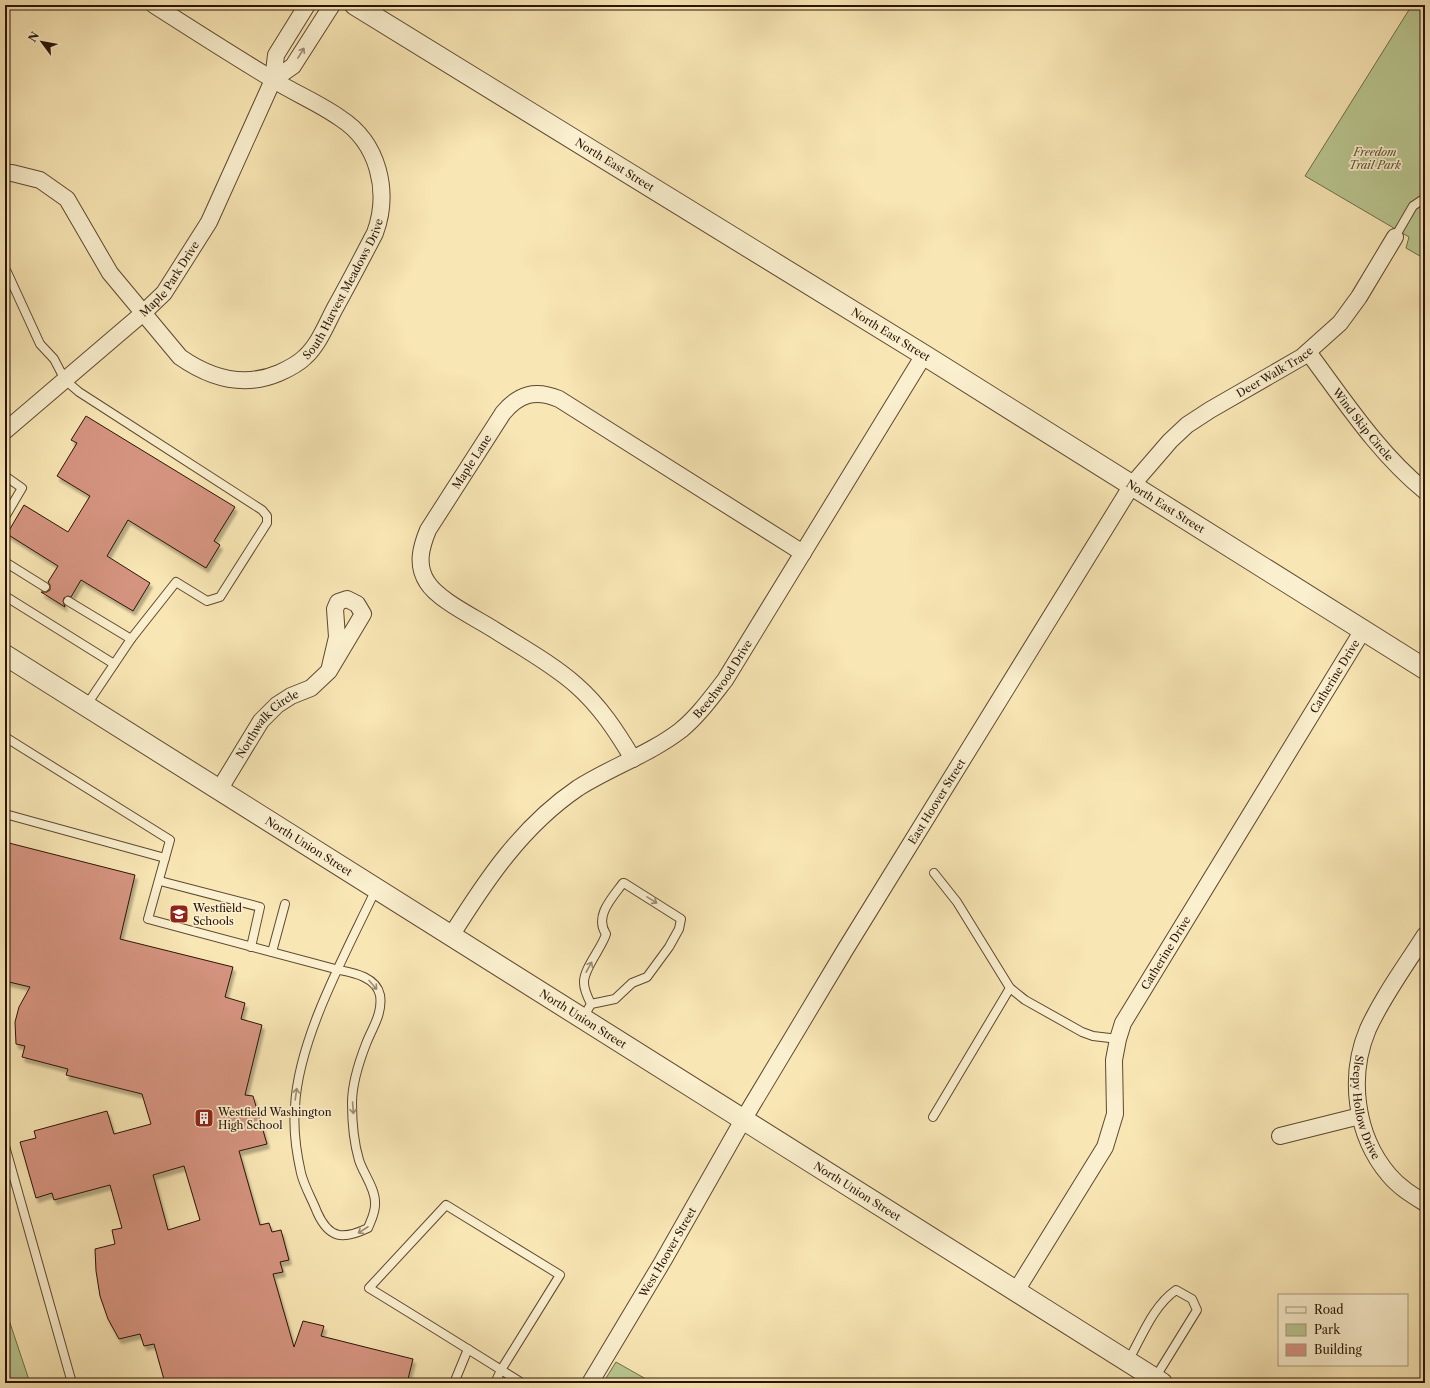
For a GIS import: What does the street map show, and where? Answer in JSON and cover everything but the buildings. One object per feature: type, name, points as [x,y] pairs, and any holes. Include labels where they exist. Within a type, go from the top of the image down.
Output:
[{"type":"street","name":"South Harvest Meadows Drive","points":[[5,173],[12,173],[40,180],[67,199],[110,273],[142,314],[180,357],[210,374],[227,380],[256,380],[270,377],[289,369],[305,358],[319,340],[375,233],[381,217],[382,186],[374,157],[365,142],[354,129],[341,118],[273,80],[154,5]]},
{"type":"street","name":"Maple Park Drive","points":[[5,431],[142,314],[164,293],[209,222],[273,80],[276,55],[307,5]]},
{"type":"street","points":[[273,80],[293,66],[332,5]]},
{"type":"street","name":"North East Street","points":[[355,5],[924,355],[1425,669]]},
{"type":"street","name":"Deer Walk Trace","points":[[1132,485],[1170,441],[1187,425],[1308,352],[1344,318],[1359,297],[1394,237]]},
{"type":"street","name":"Wind Skip Circle","points":[[1308,352],[1394,464],[1425,491]]},
{"type":"street","name":"Beechwood Drive","points":[[451,936],[501,860],[540,818],[579,788],[633,759],[680,730],[710,700],[725,680],[924,355]]},
{"type":"street","name":"Maple Lane","points":[[633,759],[617,732],[596,706],[575,685],[540,659],[443,598],[427,583],[422,572],[421,551],[428,530],[503,413],[519,398],[528,394],[549,395],[559,399],[803,553]]},
{"type":"street","name":"East Hoover Street","points":[[743,1120],[845,950],[1132,485]]},
{"type":"street","name":"Catherine Drive","points":[[1016,1291],[1105,1147],[1115,1114],[1114,1060],[1123,1023],[1363,630]]},
{"type":"street","name":"North Union Street","points":[[5,655],[451,936],[586,1011],[743,1120],[1158,1381]]},
{"type":"street","name":"Northwalk Circle","points":[[219,790],[269,711],[291,696],[311,688],[329,671]]},
{"type":"street","name":"Sleepy Hollow Drive","points":[[1425,935],[1376,1013],[1361,1049],[1356,1088],[1360,1116],[1367,1139],[1377,1158],[1389,1175],[1407,1192],[1425,1203]]},
{"type":"street","points":[[1280,1136],[1360,1116]]},
{"type":"street","name":"West Hoover Street","points":[[590,1383],[663,1261],[743,1120]]},
{"type":"lane","points":[[1394,237],[1413,206],[1425,198]]},
{"type":"lane","points":[[7,272],[40,344],[54,358],[65,380],[79,392],[262,510],[267,516],[267,523],[220,597],[207,601],[176,582],[131,639],[86,706]]},
{"type":"lane","points":[[5,476],[22,488],[5,517]]},
{"type":"lane","points":[[5,562],[45,587]]},
{"type":"lane","points":[[5,596],[114,664]]},
{"type":"lane","points":[[68,601],[131,639]]},
{"type":"lane","points":[[5,737],[170,840],[160,881],[148,920],[339,970],[362,975],[373,984],[379,994],[381,1005],[377,1020],[366,1044],[357,1073],[352,1104],[359,1159],[376,1201],[375,1212],[368,1228],[352,1236],[340,1236],[329,1229],[322,1221],[301,1175],[295,1140],[295,1107],[298,1079],[304,1056],[339,970],[376,889]]},
{"type":"lane","points":[[5,814],[165,858]]},
{"type":"lane","points":[[934,873],[957,902],[1010,988],[1025,1000],[1082,1032],[1093,1036],[1118,1039]]},
{"type":"lane","points":[[160,881],[260,907],[251,947]]},
{"type":"lane","points":[[622,883],[624,883],[681,919],[679,929],[658,965],[647,977],[632,983],[615,999],[586,1011],[584,982],[586,972],[603,944],[606,934],[603,928],[602,919],[604,910],[622,883]]},
{"type":"lane","points":[[272,952],[285,904]]},
{"type":"lane","points":[[933,1117],[1010,988]]},
{"type":"lane","points":[[5,1146],[72,1383]]},
{"type":"lane","points":[[495,1383],[501,1370],[560,1275],[446,1205],[369,1288],[468,1349],[501,1370],[522,1383]]},
{"type":"lane","points":[[1128,1361],[1148,1324],[1165,1298],[1176,1290],[1192,1299],[1197,1310],[1158,1381]]},
{"type":"lane","points":[[454,1383],[468,1349]]},
{"type":"green space","name":"Freedom Trail Park","points":[[1412,5],[1425,5],[1425,259],[1406,248],[1409,237],[1305,176]]},
{"type":"green space","points":[[5,1308],[30,1383],[9,1383],[5,1372]]},
{"type":"green space","points":[[616,1362],[653,1383],[603,1383]]},
{"type":"place","name":"Westfield Schools","points":[[179,914]]},
{"type":"place","name":"Westfield Washington High School","points":[[204,1118]]}]
